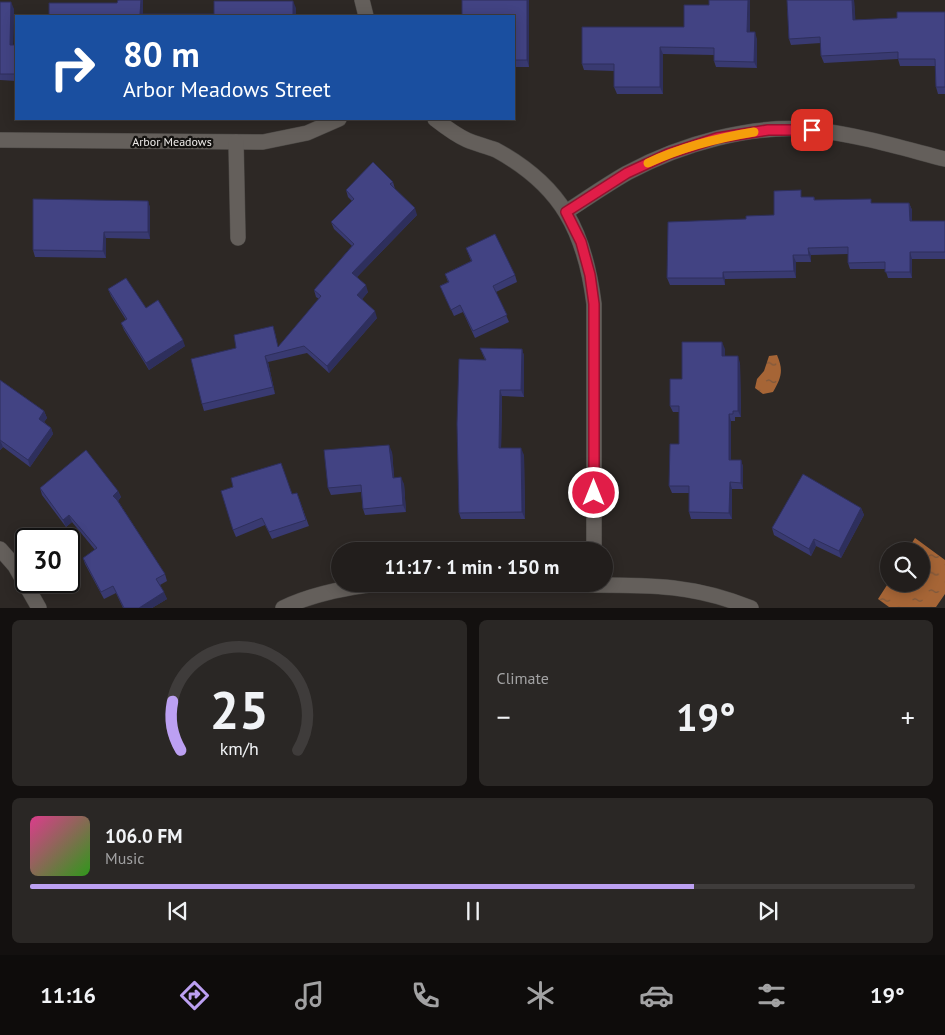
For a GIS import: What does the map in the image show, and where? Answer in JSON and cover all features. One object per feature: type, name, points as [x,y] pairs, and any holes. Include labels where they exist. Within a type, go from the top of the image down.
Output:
[{"type":"street","points":[[362,0],[366,15]]},
{"type":"street","name":"Arbor Meadows","points":[[0,140],[263,142],[307,133],[337,120]]},
{"type":"street","points":[[437,120],[466,139],[493,149],[518,163],[544,185],[566,212],[581,242],[590,275],[594,304],[594,542]]},
{"type":"street","points":[[566,212],[627,173],[668,154],[717,138],[768,130],[812,130],[839,134],[945,159]]},
{"type":"street","points":[[236,142],[238,238]]},
{"type":"street","points":[[0,549],[15,566],[39,608]]},
{"type":"street","points":[[613,584],[652,585],[692,589],[730,599],[751,608]]},
{"type":"street","points":[[283,608],[299,600],[331,591]]},
{"type":"water","points":[[777,355],[781,370],[780,378],[773,392],[763,394],[755,388],[757,379],[764,371],[769,356]]},
{"type":"water","points":[[915,538],[920,542],[913,542]]},
{"type":"water","points":[[930,549],[945,560],[945,594],[936,607],[889,607],[878,599],[883,592],[930,592]]},
{"type":"building","points":[[118,0],[141,0],[140,14],[214,14],[214,1],[293,1],[293,15],[49,15],[49,3],[117,3]]},
{"type":"building","points":[[462,0],[527,0],[527,60],[515,60],[515,15],[462,15]]},
{"type":"building","points":[[709,0],[748,0],[747,32],[755,32],[754,62],[714,61],[714,48],[660,47],[660,87],[614,87],[614,64],[582,64],[582,27],[684,27],[684,5],[709,5]]},
{"type":"building","points":[[787,0],[852,0],[853,20],[897,18],[897,12],[945,12],[945,87],[936,87],[935,59],[898,59],[898,52],[821,56],[820,37],[789,39]]},
{"type":"building","points":[[0,2],[11,2],[10,45],[15,45],[15,74],[0,74]]},
{"type":"building","points":[[373,162],[393,182],[390,184],[415,208],[352,273],[366,285],[357,295],[375,311],[327,366],[304,346],[265,356],[273,387],[202,404],[191,359],[236,348],[234,335],[273,326],[278,347],[321,296],[314,290],[354,244],[331,222],[354,199],[346,190]]},
{"type":"building","points":[[801,190],[801,197],[814,197],[814,200],[871,199],[871,203],[909,203],[910,221],[945,221],[945,252],[910,252],[910,272],[885,272],[885,262],[848,263],[848,247],[808,248],[809,255],[793,255],[794,271],[723,272],[723,278],[667,278],[668,222],[746,219],[746,216],[774,215],[774,191]]},
{"type":"building","points":[[33,199],[148,201],[148,232],[104,232],[103,251],[33,250]]},
{"type":"building","points":[[495,234],[515,275],[493,286],[507,315],[473,331],[460,305],[451,310],[440,286],[449,282],[445,274],[472,261],[466,248]]},
{"type":"building","points":[[126,278],[146,308],[158,300],[183,340],[146,363],[121,323],[127,319],[108,289]]},
{"type":"building","points":[[682,342],[722,342],[722,356],[738,356],[738,411],[733,411],[733,414],[729,414],[729,460],[741,460],[741,483],[730,482],[729,513],[689,512],[689,486],[669,486],[670,444],[679,444],[679,406],[670,406],[670,379],[682,379]]},
{"type":"building","points":[[480,348],[522,349],[521,390],[500,390],[499,448],[521,448],[522,512],[459,513],[457,424],[459,359],[486,360]]},
{"type":"building","points":[[0,380],[44,411],[39,419],[51,428],[28,460],[0,440]]},
{"type":"building","points":[[389,445],[393,478],[401,477],[403,505],[363,509],[361,485],[328,488],[324,450]]},
{"type":"building","points":[[86,450],[118,491],[113,496],[165,574],[156,579],[164,592],[139,608],[124,608],[113,586],[101,592],[83,558],[97,548],[69,515],[63,520],[40,488]]},
{"type":"building","points":[[281,463],[292,494],[297,493],[306,520],[269,532],[262,518],[233,530],[221,491],[233,487],[231,478]]},
{"type":"building","points":[[803,474],[861,508],[839,551],[814,539],[809,549],[772,528]]},
{"type":"slow traffic","points":[[648,163],[668,154],[717,138],[754,132]]},
{"type":"route","points":[[594,493],[594,304],[590,275],[581,242],[566,212],[627,173],[668,154],[717,138],[768,130],[812,130]]}]
